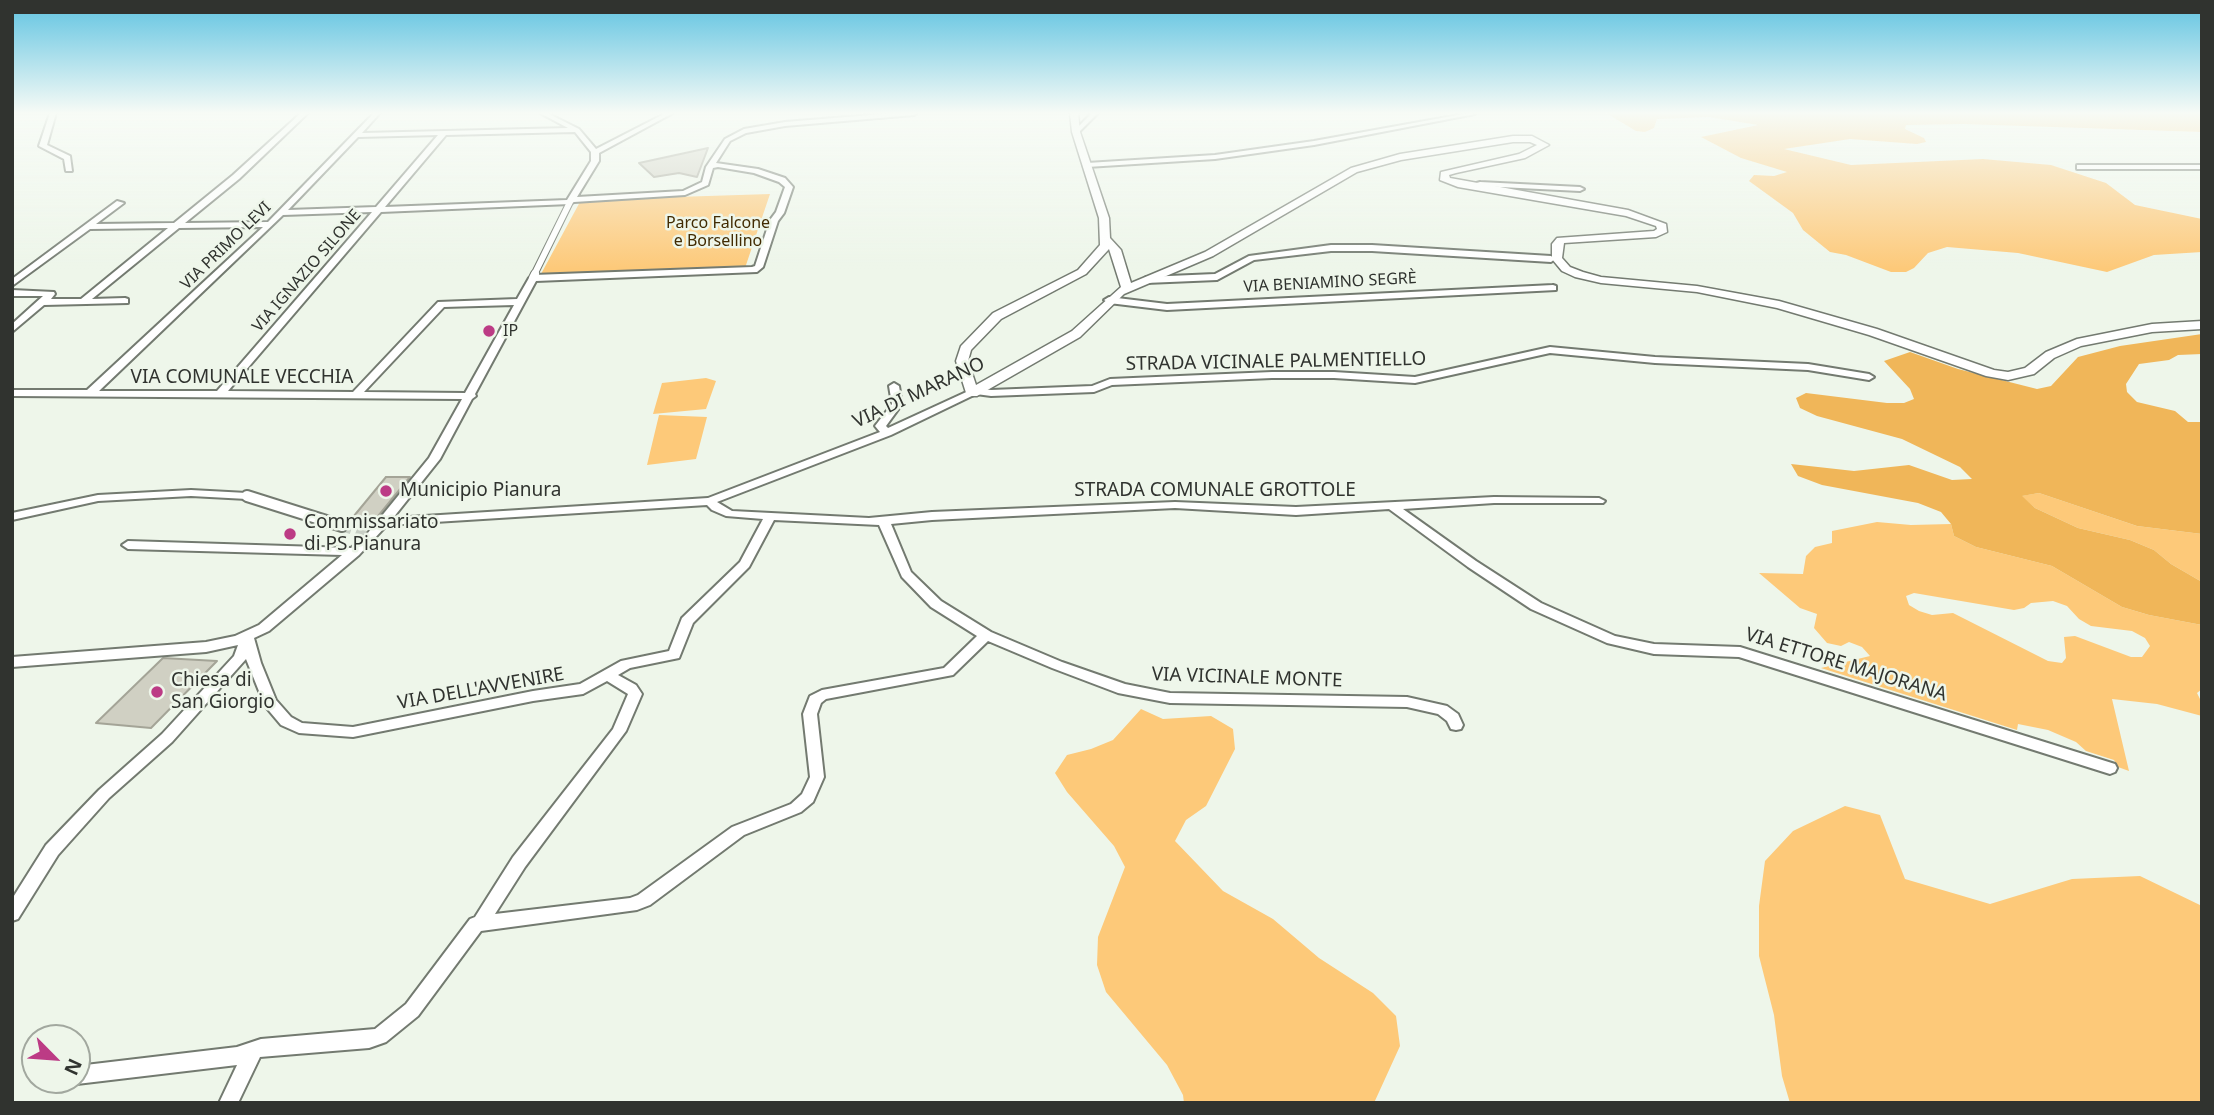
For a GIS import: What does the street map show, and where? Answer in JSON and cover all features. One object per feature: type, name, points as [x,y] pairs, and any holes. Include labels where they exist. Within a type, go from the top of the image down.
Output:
[{"type":"street","points":[[68,165],[69,169]]},
{"type":"street","points":[[84,302],[179,225],[246,165]]},
{"type":"street","name":"VIA PRIMO LEVI","points":[[89,394],[270,224],[327,165]]},
{"type":"street","name":"VIA IGNAZIO SILONE","points":[[219,395],[417,165]]},
{"type":"street","points":[[12,662],[206,647],[247,637],[279,617],[355,552],[385,522],[434,458],[471,396],[592,165]]},
{"type":"street","points":[[974,392],[962,361],[965,349],[997,316],[1082,272],[1099,254],[1106,240],[1102,212],[1087,165]]},
{"type":"street","name":"VIA DI MARANO","points":[[710,501],[887,433],[974,392],[1076,334],[1109,300],[1127,289],[1209,254],[1295,202],[1368,165]]},
{"type":"street","name":"VIA DI MARANO","points":[[1470,186],[1445,180],[1444,174],[1483,165]]},
{"type":"street","points":[[281,213],[571,201],[685,193],[705,183],[717,166],[748,169],[782,180],[789,187],[780,213],[774,220],[759,267],[748,272],[533,278]]},
{"type":"street","points":[[2080,167],[2202,167]]},
{"type":"street","points":[[1470,186],[1480,184],[1580,189]]},
{"type":"street","points":[[1470,186],[1628,213],[1661,224],[1663,230],[1656,234],[1561,240],[1557,244],[1557,259],[1573,273],[1601,280],[1697,289],[1779,305],[1891,338],[1991,373],[2020,376],[2050,355],[2077,343],[2109,335],[2152,328],[2202,325]]},
{"type":"street","points":[[12,283],[120,203]]},
{"type":"street","points":[[88,227],[270,224]]},
{"type":"street","points":[[1106,240],[1116,250],[1127,289]]},
{"type":"street","points":[[1146,280],[1217,277],[1252,258],[1331,248],[1372,247],[1551,259]]},
{"type":"street","name":"VIA BENIAMINO SEGRÈ","points":[[1109,300],[1167,307],[1553,288]]},
{"type":"street","points":[[12,293],[51,293],[12,329]]},
{"type":"street","points":[[43,302],[125,301]]},
{"type":"street","points":[[355,396],[440,305],[520,302]]},
{"type":"street","name":"STRADA VICINALE PALMENTIELLO","points":[[974,392],[1094,389],[1110,382],[1272,375],[1334,375],[1415,380],[1550,350],[1655,360],[1808,367],[1869,377]]},
{"type":"street","points":[[887,433],[880,426],[898,402],[894,386]]},
{"type":"street","name":"VIA COMUNALE VECCHIA","points":[[12,393],[471,396]]},
{"type":"street","points":[[12,517],[98,498],[191,493],[247,496],[342,526]]},
{"type":"street","name":"STRADA COMUNALE GROTTOLE","points":[[710,501],[716,508],[730,514],[884,522],[932,516],[1175,505],[1267,511],[1493,500],[1599,501]]},
{"type":"street","points":[[385,522],[710,501]]},
{"type":"street","name":"VIA ETTORE MAJORANA","points":[[1392,506],[1472,565],[1536,606],[1612,640],[1654,649],[1740,652],[2110,768]]},
{"type":"street","name":"VIA DELL'AVVENIRE","points":[[247,637],[264,689],[276,710],[299,728],[353,732],[533,696],[583,689],[626,664],[670,657],[676,653],[687,621],[745,564],[770,517]]},
{"type":"street","name":"VIA VICINALE MONTE","points":[[884,522],[898,558],[917,586],[936,604],[986,635],[1122,689],[1156,697],[1407,702],[1442,710],[1453,718],[1456,725]]},
{"type":"street","points":[[128,545],[355,552]]},
{"type":"street","points":[[91,1073],[237,1056],[254,1049],[369,1039],[389,1031],[412,1010],[473,927],[481,922],[631,905],[643,900],[738,831],[796,808],[808,798],[817,777],[810,714],[815,700],[832,691],[948,672],[986,635]]},
{"type":"street","points":[[12,914],[51,850],[95,803],[167,738],[240,658],[247,637]]},
{"type":"street","points":[[481,922],[519,862],[619,731],[635,694],[631,688],[617,682],[608,674]]},
{"type":"street","points":[[228,1103],[254,1049]]},
{"type":"green space","points":[[1764,165],[2051,165],[2106,183],[2135,205],[2202,219],[2202,252],[2154,255],[2107,272],[2018,253],[1947,247],[1928,253],[1914,268],[1906,272],[1891,272],[1846,255],[1830,252],[1803,230],[1793,213],[1749,181],[1754,175],[1774,176],[1787,172]]},
{"type":"green space","name":"Parco Falcone e Borsellino","points":[[770,194],[745,268],[541,274],[581,200]]},
{"type":"green space","points":[[706,378],[716,381],[706,409],[653,414],[662,383]]},
{"type":"green space","points":[[659,415],[707,417],[696,459],[647,465]]},
{"type":"green space","points":[[2039,493],[2137,526],[2202,534],[2202,582],[2171,564],[2154,550],[2130,540],[2078,528],[2035,508],[2021,496]]},
{"type":"green space","points":[[1877,522],[1951,524],[1954,536],[1976,547],[2052,566],[2122,607],[2202,625],[2202,689],[2197,693],[2202,703],[2202,716],[2157,704],[2112,699],[2129,771],[2118,767],[2114,760],[2086,751],[2076,742],[2048,730],[2018,724],[2017,730],[1821,668],[1870,656],[1862,647],[1849,642],[1841,646],[1827,643],[1814,628],[1817,614],[1800,608],[1759,573],[1803,574],[1806,556],[1815,547],[1832,543],[1832,531]],"holes":[[[1914,593],[2014,610],[2031,603],[2053,601],[2067,606],[2079,619],[2091,626],[2132,631],[2145,638],[2150,646],[2142,657],[2131,657],[2075,636],[2064,637],[2066,658],[2062,663],[2048,661],[1953,613],[1932,615],[1919,611],[1909,605],[1906,596]]]},
{"type":"green space","points":[[1141,709],[1163,719],[1211,716],[1233,729],[1235,749],[1206,806],[1186,820],[1175,841],[1223,891],[1273,919],[1319,958],[1373,993],[1396,1016],[1400,1046],[1374,1103],[1184,1103],[1183,1095],[1167,1065],[1106,992],[1097,965],[1098,937],[1125,867],[1114,846],[1067,792],[1055,773],[1067,755],[1113,740]]},
{"type":"green space","points":[[1845,806],[1880,815],[1905,879],[1990,904],[2072,879],[2140,876],[2202,906],[2202,1103],[1790,1103],[1782,1076],[1774,1015],[1759,956],[1759,906],[1765,861],[1793,831]]},
{"type":"shaded area","points":[[2202,334],[2202,354],[2178,355],[2169,360],[2139,364],[2126,384],[2127,392],[2137,402],[2175,411],[2188,422],[2202,422],[2202,534],[2137,526],[2039,493],[2022,496],[2035,508],[2078,528],[2130,540],[2154,550],[2171,564],[2202,582],[2202,625],[2122,607],[2052,566],[1976,547],[1954,536],[1951,524],[1941,512],[1918,503],[1822,485],[1798,476],[1791,464],[1854,471],[1909,465],[1952,480],[1972,479],[1960,467],[1902,439],[1817,416],[1800,408],[1796,398],[1806,393],[1887,403],[1904,403],[1914,399],[1910,389],[1884,361],[1910,352],[1958,369],[2037,389],[2051,386],[2078,357],[2120,346]]},
{"type":"building","points":[[641,165],[702,165],[697,177],[679,173],[654,177]]},
{"type":"building","points":[[386,477],[410,477],[370,526],[350,526],[349,522]]},
{"type":"building","name":"Chiesa di San Giorgio","points":[[163,658],[217,661],[151,728],[96,723]]},
{"type":"tunnel","points":[[342,526],[365,534]]},
{"type":"place","name":"IP","points":[[489,331]]},
{"type":"place","name":"Municipio Pianura","points":[[386,491]]},
{"type":"place","name":"Commissariato di PS Pianura","points":[[290,534]]},
{"type":"place","name":"Chiesa di San Giorgio","points":[[157,692]]}]
